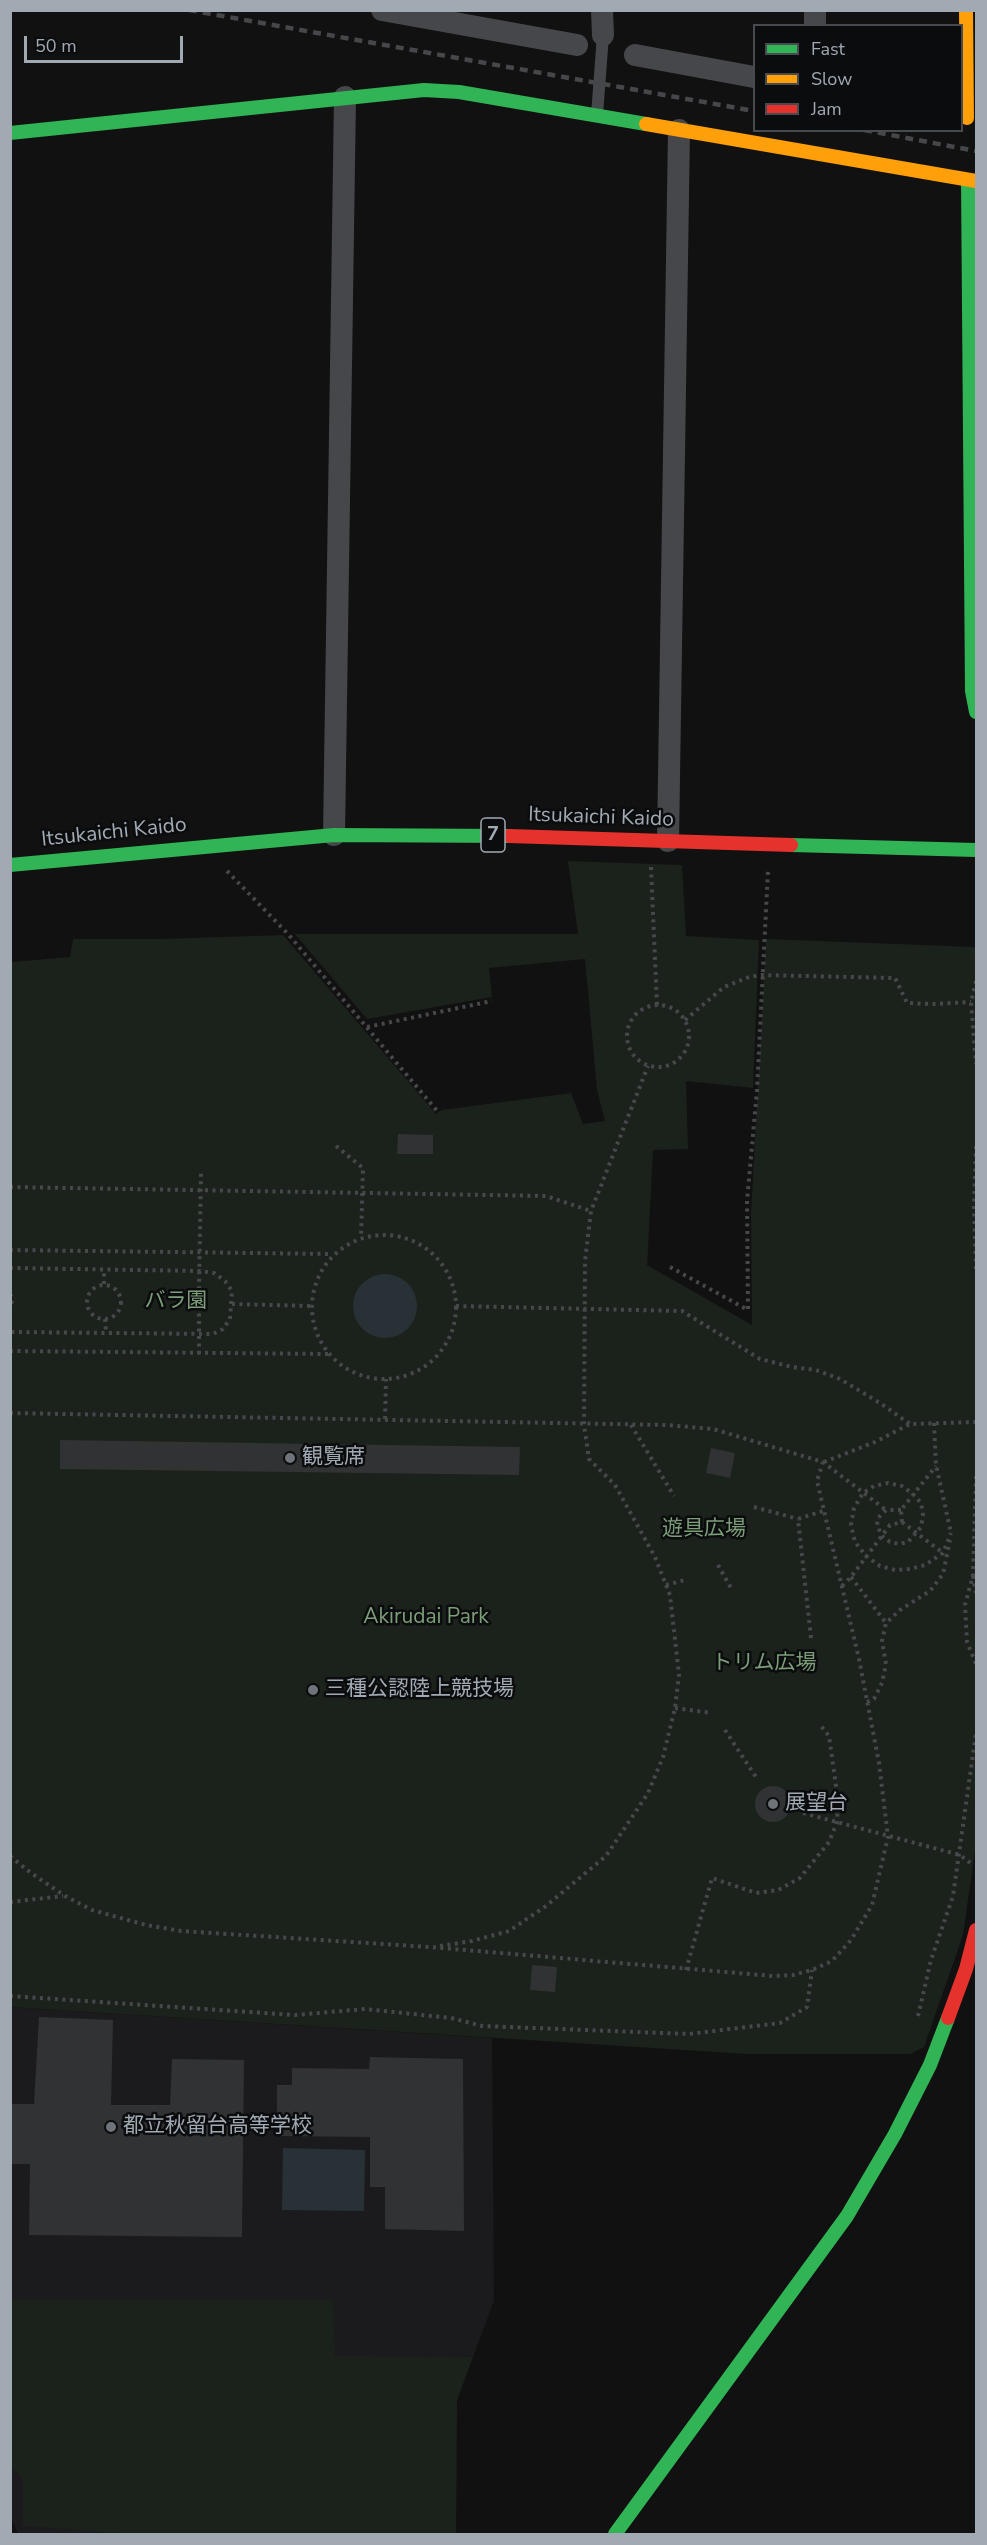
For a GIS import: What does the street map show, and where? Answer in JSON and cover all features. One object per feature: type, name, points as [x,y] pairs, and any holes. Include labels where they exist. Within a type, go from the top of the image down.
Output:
[{"type":"street","points":[[382,10],[577,45]]},
{"type":"street","points":[[602,10],[603,35]]},
{"type":"street","points":[[966,10],[968,119]]},
{"type":"street","points":[[635,55],[753,77]]},
{"type":"street","points":[[10,134],[424,90],[459,92],[972,180],[972,691],[976,712]]},
{"type":"street","points":[[334,835],[345,97]]},
{"type":"street","points":[[668,841],[679,130]]},
{"type":"street","name":"Itsukaichi Kaido","points":[[10,865],[334,835],[435,834],[976,850]]},
{"type":"street","points":[[615,2535],[847,2216],[896,2134],[930,2065],[966,1968],[976,1930]]},
{"type":"lane","points":[[597,116],[603,35]]},
{"type":"path","points":[[670,1267],[748,1310],[747,1201],[757,1090],[769,844]]},
{"type":"path","points":[[203,846],[288,934],[438,1112]]},
{"type":"path","points":[[651,864],[657,1005]]},
{"type":"path","points":[[685,1020],[724,987],[749,977],[762,975],[895,978],[907,1003],[971,1002]]},
{"type":"path","points":[[976,981],[971,1002],[976,1064]]},
{"type":"path","points":[[367,1027],[492,1001]]},
{"type":"path","points":[[657,1005],[668,1006],[685,1020],[689,1038],[680,1058],[671,1064],[659,1067],[648,1066],[639,1060],[631,1052],[627,1035],[629,1024],[635,1015],[643,1008],[657,1005]]},
{"type":"path","points":[[430,1947],[472,1941],[509,1931],[546,1905],[606,1856],[648,1793],[663,1757],[675,1708],[679,1675],[670,1595],[650,1546],[615,1485],[589,1458],[584,1425],[585,1261],[591,1211],[648,1066]]},
{"type":"path","points":[[336,1146],[363,1168],[361,1238]]},
{"type":"path","points":[[976,1146],[974,1205],[976,1272]]},
{"type":"path","points":[[199,1353],[199,1315],[193,1303],[199,1290],[201,1172]]},
{"type":"path","points":[[10,1187],[546,1196],[591,1211]]},
{"type":"path","points":[[379,1235],[404,1238],[427,1249],[445,1267],[455,1291],[456,1316],[449,1340],[434,1360],[410,1375],[386,1379],[361,1376],[339,1364],[322,1345],[313,1324],[312,1298],[319,1274],[332,1254],[361,1238],[379,1235]]},
{"type":"path","points":[[10,1250],[332,1254]]},
{"type":"path","points":[[10,1268],[200,1271],[214,1273],[225,1281],[232,1291],[230,1319],[223,1329],[213,1334],[10,1332]]},
{"type":"path","points":[[104,1270],[104,1284]]},
{"type":"path","points":[[104,1284],[114,1287],[122,1299],[120,1311],[111,1318],[105,1319],[94,1316],[87,1304],[90,1293],[97,1286],[104,1284]]},
{"type":"path","points":[[10,1294],[13,1300],[10,1305]]},
{"type":"path","points":[[232,1304],[312,1306]]},
{"type":"path","points":[[456,1305],[682,1311],[760,1359],[816,1370],[840,1379],[910,1424]]},
{"type":"path","points":[[105,1319],[106,1333]]},
{"type":"path","points":[[10,1351],[330,1354]]},
{"type":"path","points":[[385,1419],[386,1379]]},
{"type":"path","points":[[10,1413],[666,1425],[713,1429],[823,1462],[886,1510],[901,1510]]},
{"type":"path","points":[[823,1462],[875,1442],[910,1424],[976,1422]]},
{"type":"path","points":[[867,1702],[874,1699],[882,1683],[886,1664],[882,1641],[886,1623],[900,1610],[930,1591],[943,1574],[948,1558],[951,1533],[936,1465],[934,1423]]},
{"type":"path","points":[[631,1425],[674,1496]]},
{"type":"path","points":[[10,1856],[64,1896],[92,1910],[146,1925],[181,1931],[430,1947],[773,1977],[812,1970],[832,1961],[842,1952],[872,1905],[888,1837],[879,1763],[867,1702],[817,1481],[823,1462]]},
{"type":"path","points":[[936,1465],[901,1510],[902,1522],[948,1558]]},
{"type":"path","points":[[976,1476],[973,1575],[976,1593]]},
{"type":"path","points":[[886,1510],[879,1518],[877,1525],[882,1536],[890,1542],[899,1544],[908,1542],[917,1535],[923,1515],[921,1503],[902,1486],[888,1483],[874,1486],[863,1493],[854,1508],[851,1526],[855,1542],[866,1556],[880,1566],[910,1569],[925,1565],[943,1553],[951,1533]]},
{"type":"path","points":[[753,1507],[798,1519],[823,1511]]},
{"type":"path","points":[[798,1519],[811,1638]]},
{"type":"path","points":[[842,1586],[890,1526],[902,1522]]},
{"type":"path","points":[[718,1565],[731,1588]]},
{"type":"path","points":[[973,1575],[964,1605],[966,1642],[976,1664]]},
{"type":"path","points":[[851,1577],[886,1623]]},
{"type":"path","points":[[666,1585],[685,1580]]},
{"type":"path","points":[[675,1708],[712,1713]]},
{"type":"path","points":[[686,1970],[712,1878],[756,1893],[778,1890],[800,1878],[830,1842],[837,1822],[838,1800],[829,1736],[820,1726]]},
{"type":"path","points":[[725,1730],[756,1777]]},
{"type":"path","points":[[917,2022],[932,1960],[953,1896],[976,1733]]},
{"type":"path","points":[[803,1813],[960,1855],[973,1865]]},
{"type":"path","points":[[10,1902],[64,1896]]},
{"type":"path","points":[[10,1996],[296,2015],[366,2009],[451,2018],[482,2026],[688,2034],[780,2023],[807,2007],[812,1970]]},
{"type":"shaded area","points":[[385,1274],[403,1280],[411,1288],[417,1306],[411,1324],[403,1332],[385,1338],[367,1332],[359,1324],[353,1306],[359,1288],[367,1280]]},
{"type":"shaded area","points":[[10,2007],[492,2038],[494,2301],[457,2400],[456,2534],[18,2534],[10,2515]]},
{"type":"shaded area","points":[[283,2148],[365,2150],[364,2211],[282,2210]]},
{"type":"green space","name":"Akirudai Park","points":[[568,861],[682,865],[686,936],[759,940],[753,1088],[686,1081],[688,1149],[653,1150],[647,1265],[752,1325],[751,1213],[766,939],[976,947],[976,1844],[963,1935],[924,2047],[910,2054],[747,2054],[11,2007],[11,962],[70,957],[73,939],[283,935],[436,1114],[442,1110],[571,1093],[583,1124],[605,1121],[597,1090],[585,959],[489,968],[492,997],[367,1019],[295,934],[578,934]]},
{"type":"green space","points":[[11,2300],[333,2300],[335,2356],[473,2357],[457,2400],[456,2534],[135,2534],[23,2526],[23,2480],[11,2466]]},
{"type":"building","points":[[398,1134],[433,1135],[433,1154],[397,1154]]},
{"type":"building","name":"観覧席","points":[[60,1440],[520,1447],[519,1475],[60,1469]]},
{"type":"building","points":[[711,1448],[735,1453],[730,1478],[706,1473]]},
{"type":"building","name":"展望台","points":[[773,1786],[786,1791],[791,1804],[786,1817],[773,1822],[760,1817],[755,1804],[760,1791]]},
{"type":"building","points":[[532,1965],[557,1967],[555,1992],[530,1990]]},
{"type":"building","points":[[39,2017],[113,2020],[111,2105],[170,2105],[172,2059],[244,2060],[242,2237],[29,2235],[30,2164],[10,2164],[10,2104],[34,2104]]},
{"type":"building","points":[[370,2057],[463,2059],[464,2231],[385,2229],[385,2187],[370,2187],[370,2137],[277,2136],[277,2085],[292,2085],[292,2068],[369,2069]]},
{"type":"railway","points":[[189,10],[753,111]]},
{"type":"railway","points":[[875,132],[976,151]]},
{"type":"traffic: fast","points":[[10,133],[424,90],[459,92],[646,124]]},
{"type":"traffic: fast","points":[[968,180],[972,691],[976,712]]},
{"type":"traffic: fast","points":[[10,865],[334,835],[509,836]]},
{"type":"traffic: fast","points":[[791,845],[976,850]]},
{"type":"traffic: fast","points":[[615,2534],[847,2216],[895,2134],[930,2065],[948,2018]]},
{"type":"traffic: slow","points":[[966,10],[967,118]]},
{"type":"traffic: slow","points":[[646,124],[976,181]]},
{"type":"traffic: jam","points":[[509,836],[791,845]]},
{"type":"traffic: jam","points":[[948,2018],[966,1969],[976,1930]]},
{"type":"place","name":"観覧席","points":[[290,1458]]},
{"type":"place","name":"三種公認陸上競技場","points":[[313,1690]]},
{"type":"place","name":"展望台","points":[[773,1804]]},
{"type":"place","name":"都立秋留台高等学校","points":[[111,2127]]},
{"type":"park label","name":"バラ園","points":[[176,1302]]},
{"type":"park label","name":"遊具広場","points":[[704,1530]]},
{"type":"park label","name":"トリム広場","points":[[764,1664]]}]
